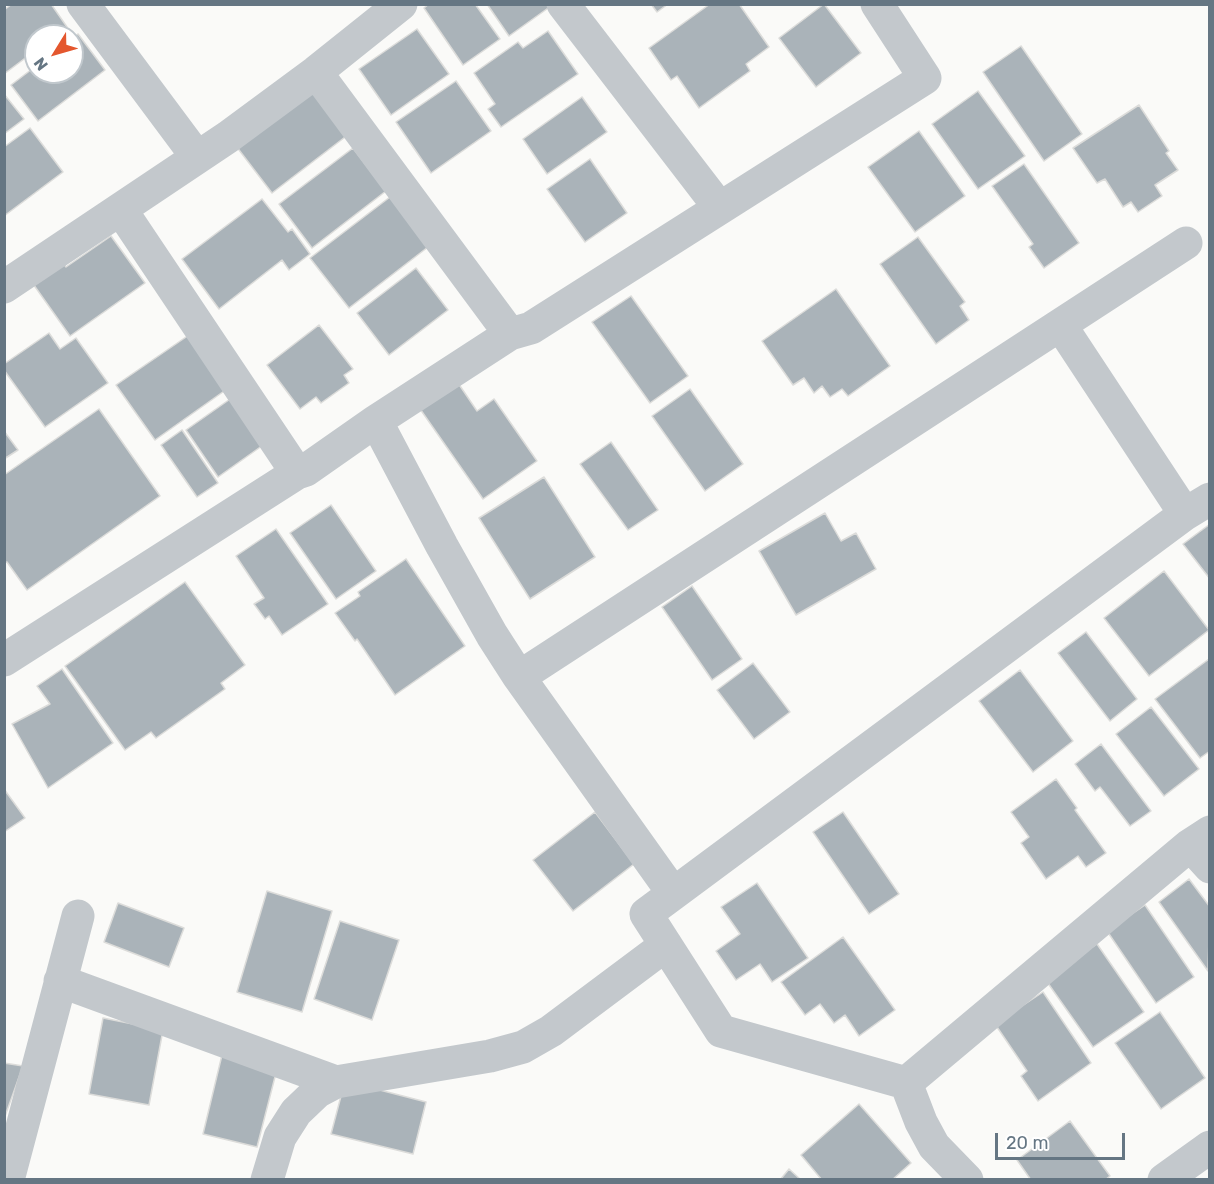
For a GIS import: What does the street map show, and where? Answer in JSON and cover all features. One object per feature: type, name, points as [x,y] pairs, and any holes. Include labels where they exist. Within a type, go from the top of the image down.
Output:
[{"type":"street","points":[[83,4],[197,158]]},
{"type":"street","points":[[4,287],[197,158],[316,72],[401,4]]},
{"type":"street","points":[[563,4],[719,207]]},
{"type":"street","points":[[4,660],[297,473],[306,470],[376,421],[510,334],[531,327],[925,78],[877,4]]},
{"type":"street","points":[[316,72],[510,334]]},
{"type":"street","points":[[121,210],[297,473]]},
{"type":"street","points":[[519,677],[1186,243]]},
{"type":"street","points":[[906,1083],[721,1031],[646,914],[1197,507],[1061,326]]},
{"type":"street","points":[[376,421],[492,635],[519,677],[673,893]]},
{"type":"street","points":[[906,1083],[1203,848]]},
{"type":"street","points":[[8,1179],[78,916]]},
{"type":"street","points":[[267,1179],[280,1137],[296,1112],[317,1092],[336,1082],[490,1056],[523,1047],[551,1031],[666,945]]},
{"type":"street","points":[[60,981],[336,1082]]},
{"type":"street","points":[[906,1083],[921,1122],[934,1146],[967,1179]]},
{"type":"street","points":[[1164,1179],[1209,1148]]},
{"type":"building","points":[[12,4],[51,4],[65,24],[24,24],[24,59],[4,74],[4,10]]},
{"type":"building","points":[[429,4],[475,4],[500,39],[463,65],[424,8]]},
{"type":"building","points":[[487,4],[550,4],[551,6],[509,36]]},
{"type":"building","points":[[651,4],[668,4],[657,12]]},
{"type":"building","points":[[710,4],[739,4],[769,47],[746,64],[750,71],[699,108],[677,76],[671,80],[649,48]]},
{"type":"building","points":[[824,4],[861,53],[816,87],[779,38]]},
{"type":"building","points":[[417,29],[449,74],[391,115],[359,69]]},
{"type":"building","points":[[548,31],[578,74],[501,127],[488,109],[495,104],[474,73],[518,42],[523,48]]},
{"type":"building","points":[[84,42],[105,70],[38,121],[11,85],[24,75],[24,84],[84,84]]},
{"type":"building","points":[[1021,46],[1082,134],[1044,161],[983,72]]},
{"type":"building","points":[[456,81],[491,131],[431,173],[396,122]]},
{"type":"building","points":[[313,87],[349,134],[272,193],[236,146]]},
{"type":"building","points":[[978,91],[1025,156],[978,189],[932,124]]},
{"type":"building","points":[[4,94],[24,119],[4,134]]},
{"type":"building","points":[[582,97],[607,132],[547,174],[523,139]]},
{"type":"building","points":[[1139,105],[1169,151],[1166,153],[1178,170],[1155,185],[1162,196],[1138,212],[1131,202],[1123,207],[1105,179],[1097,183],[1073,148]]},
{"type":"building","points":[[30,128],[63,172],[4,216],[4,147]]},
{"type":"building","points":[[919,131],[965,196],[915,232],[868,167]]},
{"type":"building","points":[[353,148],[386,191],[312,248],[279,204]]},
{"type":"building","points":[[590,159],[627,213],[585,242],[547,189]]},
{"type":"building","points":[[1024,164],[1079,243],[1044,268],[1029,247],[1033,244],[992,186]]},
{"type":"building","points":[[390,197],[428,247],[349,308],[310,258]]},
{"type":"building","points":[[262,199],[288,232],[292,229],[310,254],[289,270],[282,260],[219,309],[182,259]]},
{"type":"building","points":[[111,236],[145,283],[70,336],[31,281],[61,260],[66,267]]},
{"type":"building","points":[[918,237],[965,302],[960,306],[969,320],[936,344],[880,264]]},
{"type":"building","points":[[416,268],[448,310],[389,355],[357,313]]},
{"type":"building","points":[[836,289],[890,366],[848,396],[842,389],[830,397],[822,386],[814,393],[804,378],[793,385],[762,341]]},
{"type":"building","points":[[631,296],[688,376],[650,403],[592,322]]},
{"type":"building","points":[[319,325],[353,369],[344,375],[349,383],[321,403],[316,397],[300,409],[267,365]]},
{"type":"building","points":[[49,333],[60,349],[76,338],[108,383],[45,427],[4,370],[4,364]]},
{"type":"building","points":[[189,335],[227,389],[155,440],[116,385]]},
{"type":"building","points":[[456,380],[477,411],[494,399],[537,461],[483,499],[418,406]]},
{"type":"building","points":[[690,389],[743,464],[705,491],[652,416]]},
{"type":"building","points":[[233,397],[266,443],[218,477],[186,430]]},
{"type":"building","points":[[99,409],[160,496],[27,590],[7,562],[4,563],[4,475]]},
{"type":"building","points":[[182,430],[218,483],[197,497],[161,445]]},
{"type":"building","points":[[4,431],[18,450],[4,459]]},
{"type":"building","points":[[611,442],[658,510],[628,530],[580,464]]},
{"type":"building","points":[[544,477],[595,557],[530,599],[479,518]]},
{"type":"building","points":[[331,505],[376,571],[336,599],[290,533]]},
{"type":"building","points":[[825,513],[841,541],[856,533],[876,569],[796,615],[759,551]]},
{"type":"building","points":[[1210,524],[1210,579],[1183,544]]},
{"type":"building","points":[[276,529],[328,604],[282,635],[269,616],[265,619],[254,604],[264,598],[236,556]]},
{"type":"building","points":[[406,559],[465,646],[395,695],[357,639],[355,641],[335,613],[360,596],[358,592]]},
{"type":"building","points":[[1164,571],[1209,630],[1149,676],[1104,618]]},
{"type":"building","points":[[185,582],[245,665],[221,683],[225,689],[156,738],[151,732],[125,750],[65,666]]},
{"type":"building","points":[[692,586],[742,659],[712,680],[662,607]]},
{"type":"building","points":[[1086,632],[1137,699],[1110,721],[1058,653]]},
{"type":"building","points":[[1209,659],[1210,751],[1200,758],[1155,699]]},
{"type":"building","points":[[753,663],[790,712],[754,739],[717,690]]},
{"type":"building","points":[[62,669],[113,743],[48,788],[12,724],[50,704],[37,686]]},
{"type":"building","points":[[1020,670],[1073,741],[1033,772],[979,701]]},
{"type":"building","points":[[1151,707],[1199,769],[1164,796],[1116,734]]},
{"type":"building","points":[[1101,744],[1151,811],[1130,826],[1100,787],[1095,791],[1075,764]]},
{"type":"building","points":[[1056,779],[1106,853],[1086,867],[1078,856],[1046,879],[1021,843],[1029,837],[1011,812]]},
{"type":"building","points":[[4,789],[25,818],[4,832]]},
{"type":"building","points":[[595,812],[634,864],[573,911],[533,860]]},
{"type":"building","points":[[843,812],[899,894],[869,914],[813,832]]},
{"type":"building","points":[[1189,879],[1210,907],[1208,971],[1159,902]]},
{"type":"building","points":[[757,883],[808,958],[772,982],[760,964],[736,980],[716,951],[740,934],[721,907]]},
{"type":"building","points":[[267,891],[332,911],[302,1012],[237,992]]},
{"type":"building","points":[[118,903],[184,928],[169,967],[104,942]]},
{"type":"building","points":[[1145,905],[1194,977],[1156,1003],[1107,931]]},
{"type":"building","points":[[340,921],[399,940],[372,1020],[314,999]]},
{"type":"building","points":[[843,937],[895,1010],[859,1036],[845,1015],[834,1023],[820,1004],[805,1015],[781,982]]},
{"type":"building","points":[[1097,944],[1144,1012],[1093,1047],[1045,979]]},
{"type":"building","points":[[1043,992],[1091,1063],[1038,1101],[1021,1076],[1027,1071],[995,1024]]},
{"type":"building","points":[[1160,1012],[1205,1078],[1161,1109],[1115,1043]]},
{"type":"building","points":[[103,1018],[163,1030],[149,1105],[89,1094]]},
{"type":"building","points":[[222,1055],[277,1069],[257,1147],[203,1134]]},
{"type":"building","points":[[4,1063],[23,1066],[4,1119]]},
{"type":"building","points":[[345,1081],[426,1102],[413,1154],[331,1134]]},
{"type":"building","points":[[859,1104],[911,1163],[892,1180],[822,1180],[801,1155]]},
{"type":"building","points":[[1070,1121],[1110,1176],[1105,1180],[1031,1180],[1017,1160]]},
{"type":"building","points":[[789,1169],[801,1180],[780,1180]]}]
